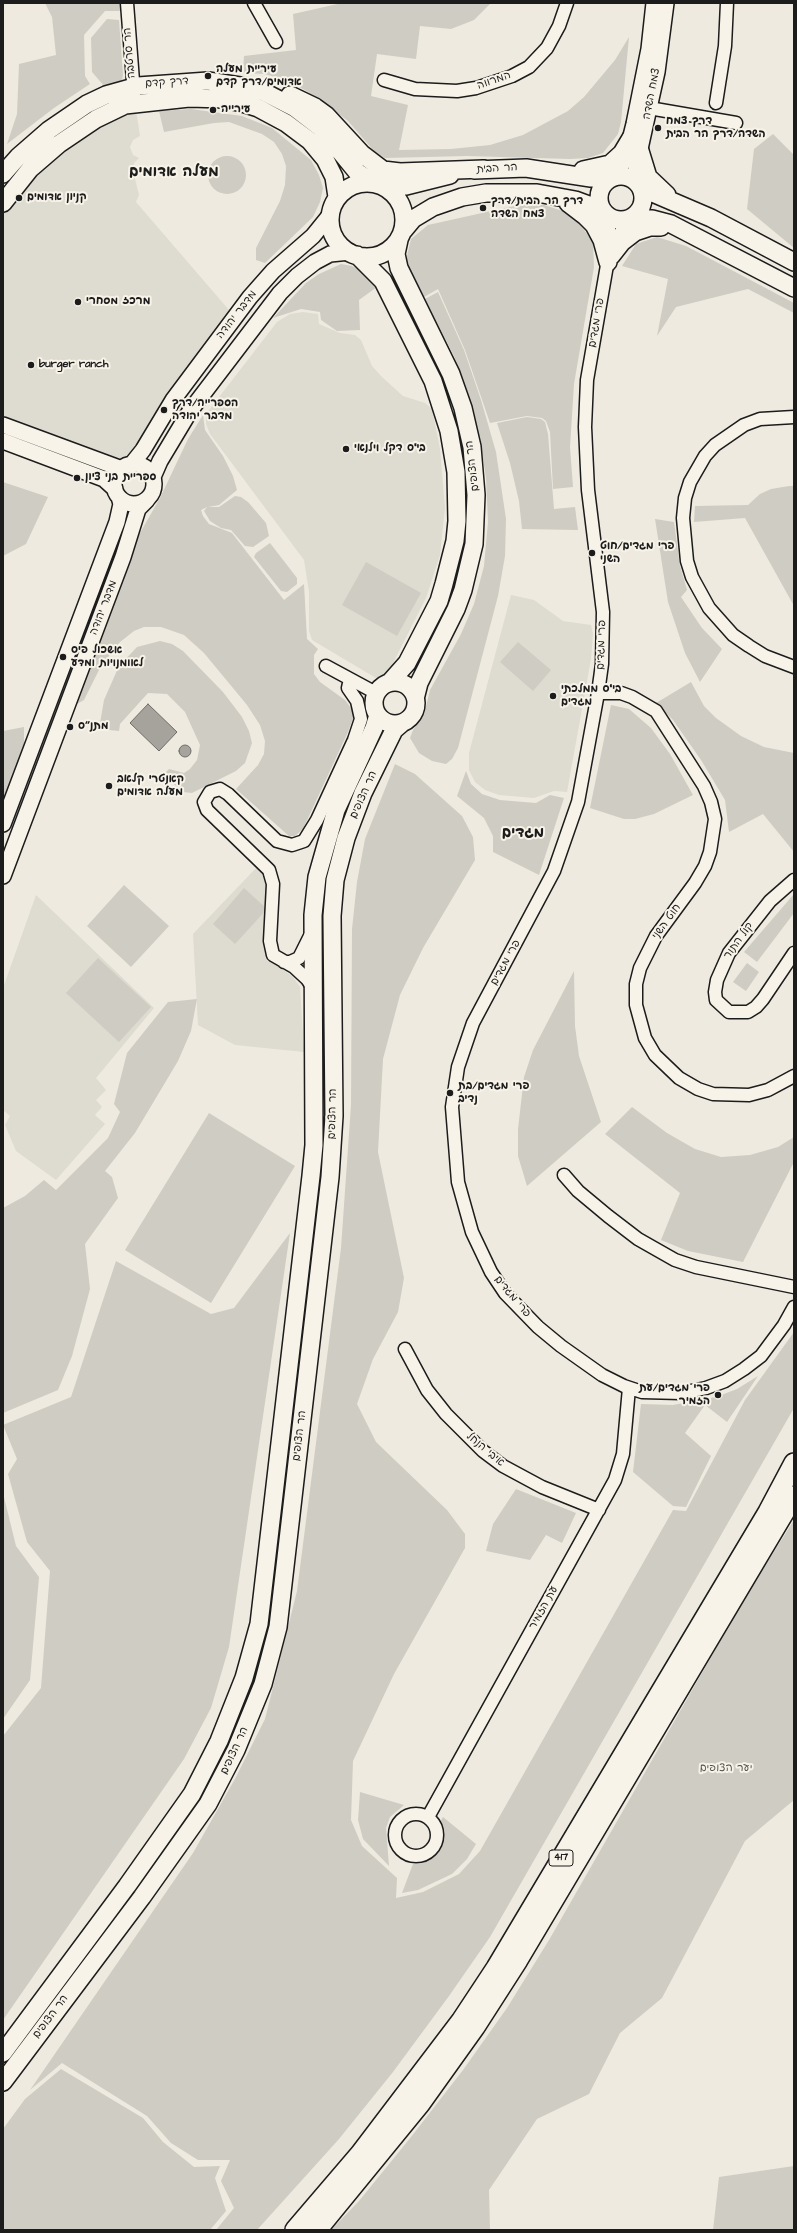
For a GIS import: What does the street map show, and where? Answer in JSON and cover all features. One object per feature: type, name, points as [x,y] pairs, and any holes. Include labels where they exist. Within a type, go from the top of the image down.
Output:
[{"type":"main road","name":"דרך קדם","points":[[3,174],[36,140],[66,118],[106,95],[133,87],[188,81],[236,84],[264,92],[308,117],[332,139],[357,172],[378,184]]},
{"type":"main road","points":[[236,84],[268,87],[315,107],[326,115],[371,162],[383,170],[400,172],[484,169]]},
{"type":"main road","name":"דרך קדם","points":[[3,203],[30,169],[59,144],[112,110],[135,104],[207,98],[242,103],[265,112],[298,131],[319,150],[334,177],[337,197]]},
{"type":"main road","points":[[558,172],[596,168],[610,164],[635,144],[644,170],[653,183],[666,195],[794,262]]},
{"type":"main road","name":"הר הבית","points":[[378,184],[406,186],[457,173],[484,169],[535,169],[591,178],[614,177]]},
{"type":"main road","points":[[604,212],[598,200],[599,192],[602,185],[614,177],[628,177],[639,186],[691,209]]},
{"type":"main road","points":[[401,236],[405,219],[402,204],[397,196],[378,184],[355,184],[337,197],[330,215],[331,229],[336,240],[353,254],[377,256],[386,252],[401,236],[413,219],[426,210],[462,196],[498,192],[534,193],[575,200],[604,212],[616,220],[629,219],[662,221],[691,233],[794,288]]},
{"type":"main road","points":[[629,219],[641,207],[643,198],[639,186]]},
{"type":"main road","points":[[553,196],[577,209],[594,225],[602,240],[608,264]]},
{"type":"main road","points":[[608,264],[629,236],[642,229],[658,227],[691,233]]},
{"type":"main road","name":"הר הצופים","points":[[401,236],[396,254],[399,268],[451,374],[463,408],[472,447],[476,495],[474,544],[463,590],[456,609],[419,683],[416,695]]},
{"type":"main road","name":"הר הצופים","points":[[353,254],[383,281],[433,381],[449,431],[456,472],[456,528],[451,563],[439,601],[407,663],[390,682]]},
{"type":"main road","points":[[390,682],[405,683],[416,695],[417,703],[413,715],[401,724],[386,722],[378,715],[374,701],[376,693],[384,684],[390,682]]},
{"type":"main road","name":"הר הצופים","points":[[3,2053],[127,1886],[192,1794],[219,1741],[244,1678],[259,1624],[311,1176],[314,1137],[313,929],[316,877],[328,832],[346,786],[374,728],[378,715]]},
{"type":"main road","name":"הר הצופים","points":[[3,2082],[142,1897],[208,1804],[236,1750],[262,1684],[278,1627],[330,1177],[334,1116],[332,916],[335,880],[346,838],[363,793],[394,730],[401,724]]},
{"type":"main road","name":"417","points":[[295,2230],[360,2154],[461,2021],[496,1968],[764,1519],[794,1463]]},
{"type":"main road","name":"417","points":[[317,2230],[420,2104],[475,2027],[526,1946],[794,1496]]},
{"type":"street","name":"הר סרטבה","points":[[127,3],[135,104]]},
{"type":"street","points":[[254,3],[276,42]]},
{"type":"street","name":"המרווה","points":[[384,80],[415,89],[457,90],[476,88],[512,76],[529,67],[547,48],[559,26],[567,3]]},
{"type":"street","name":"צמח השדה","points":[[639,186],[635,144],[654,3]]},
{"type":"street","name":"צמח השדה","points":[[614,177],[635,144],[649,108],[660,51],[666,3]]},
{"type":"street","points":[[716,103],[725,46],[728,3]]},
{"type":"street","points":[[649,108],[736,123]]},
{"type":"street","name":"פרי מגדים","points":[[604,212],[609,226],[610,241],[608,264],[587,380],[585,421],[588,490],[603,612],[602,664],[598,693],[578,802],[565,843],[544,892],[473,1023],[458,1067],[453,1095],[452,1123],[458,1182],[472,1232],[492,1272],[506,1293],[538,1327],[583,1363],[602,1375],[629,1388],[659,1394],[681,1393],[706,1388],[725,1380],[744,1369],[761,1356],[784,1325],[794,1307]]},
{"type":"street","name":"מדבר יהודה","points":[[126,467],[143,450],[173,400],[250,297],[278,266],[313,236],[330,215]]},
{"type":"street","name":"פרי מגדים","points":[[608,264],[629,219]]},
{"type":"street","name":"מדבר יהודה","points":[[153,478],[160,461],[190,411],[280,293],[297,276],[315,262],[330,254],[353,254]]},
{"type":"street","points":[[794,417],[760,420],[744,425],[715,445],[705,456],[690,482],[685,498],[683,518],[687,561],[692,577],[709,608],[733,635],[748,646],[765,656],[794,667]]},
{"type":"street","points":[[3,425],[126,467],[142,466],[149,471],[153,478],[153,491],[147,500],[134,504],[127,503],[104,479],[3,441]]},
{"type":"street","points":[[117,493],[115,478],[126,467]]},
{"type":"street","name":"מדבר יהודה","points":[[3,824],[117,522],[121,504],[117,493]]},
{"type":"street","name":"מדבר יהודה","points":[[3,876],[124,556],[138,509],[147,500]]},
{"type":"street","points":[[326,666],[376,693]]},
{"type":"street","points":[[313,988],[302,974],[273,955],[271,949],[274,892],[272,875],[265,865],[207,810],[204,802],[210,792],[220,789],[228,794],[277,841],[292,846],[304,841],[317,820],[354,740],[361,719],[357,701],[348,688],[350,679]]},
{"type":"street","name":"חוט השני","points":[[598,693],[632,696],[656,711],[704,786],[711,802],[715,819],[710,852],[705,866],[695,883],[656,936],[640,968],[636,984],[636,1005],[645,1038],[663,1064],[679,1078],[698,1089],[713,1094],[749,1095],[768,1090],[794,1076]]},
{"type":"street","name":"קול התור","points":[[794,880],[770,901],[729,953],[717,980],[715,992],[716,1000],[729,1012],[748,1012],[763,999],[794,953]]},
{"type":"street","points":[[284,962],[295,961],[299,958],[303,953],[313,929]]},
{"type":"street","points":[[564,1175],[578,1191],[638,1239],[675,1260],[696,1267],[794,1287]]},
{"type":"street","name":"איבי הנחל","points":[[405,1349],[427,1390],[446,1414],[483,1451],[503,1466],[542,1487],[598,1510]]},
{"type":"street","name":"עת הזמיר","points":[[428,1817],[614,1480],[623,1454],[629,1388]]},
{"type":"shaded area","points":[[135,104],[140,136],[133,140],[130,147],[133,155],[139,158],[134,163],[133,171],[139,195],[136,202],[235,317],[131,465],[3,425],[3,204],[30,169]]},
{"type":"shaded area","points":[[303,312],[318,314],[319,324],[340,333],[355,335],[361,340],[372,366],[382,377],[403,396],[425,403],[432,409],[440,449],[445,508],[440,555],[426,598],[392,665],[385,674],[376,678],[312,640],[309,631],[309,592],[304,560],[210,434],[206,424],[206,414],[277,322],[290,314]]},
{"type":"shaded area","points":[[511,595],[534,600],[563,621],[591,625],[593,634],[591,659],[567,792],[554,791],[534,798],[499,795],[485,790],[475,782],[469,770],[469,753]]},
{"type":"shaded area","points":[[148,704],[177,732],[159,751],[130,723]]},
{"type":"shaded area","points":[[187,745],[190,746],[190,756],[183,757],[180,756],[179,749],[180,746]]},
{"type":"shaded area","points":[[257,867],[265,877],[269,892],[268,959],[293,977],[300,987],[304,1052],[235,1045],[198,1025],[193,934]]},
{"type":"shaded area","points":[[36,895],[154,1008],[96,1078],[106,1090],[96,1100],[102,1107],[95,1115],[105,1124],[56,1180],[16,1151],[5,1125],[10,1116],[3,1110],[3,988]]},
{"type":"green space","points":[[45,3],[121,3],[121,11],[105,11],[84,35],[85,76],[90,84],[54,108],[7,144],[17,114],[19,64],[56,55],[52,17]]},
{"type":"green space","points":[[342,3],[491,3],[474,20],[451,29],[420,26],[416,59],[377,54],[371,96],[408,105],[399,150],[451,149],[490,145],[523,135],[568,111],[584,97],[615,60],[629,37],[621,122],[618,134],[603,153],[588,158],[570,159],[467,156],[385,158],[374,151],[348,121],[315,96],[287,80],[264,74],[243,73],[244,56],[296,50],[293,14]]},
{"type":"green space","points":[[107,19],[119,20],[123,75],[122,80],[105,87],[92,72],[91,38]]},
{"type":"green space","points":[[191,109],[242,116],[272,128],[311,160],[319,175],[323,188],[320,202],[313,217],[265,263],[256,260],[256,248],[280,201],[285,185],[286,166],[282,154],[274,142],[262,134],[229,122],[214,123],[164,132],[159,111]]},
{"type":"green space","points":[[773,134],[794,155],[794,248],[747,209],[754,149]]},
{"type":"green space","points":[[227,156],[237,159],[243,165],[246,175],[243,185],[237,191],[227,194],[217,191],[211,185],[208,175],[211,165],[217,159]]},
{"type":"green space","points":[[518,205],[544,205],[566,212],[579,223],[593,242],[594,267],[574,384],[570,447],[573,487],[553,489],[550,432],[546,421],[542,418],[527,416],[490,423],[465,350],[438,289],[424,297],[406,260],[411,239],[428,225]]},
{"type":"green space","points":[[657,237],[686,246],[794,303],[794,313],[748,289],[676,307],[657,336],[668,279],[622,266],[636,244]]},
{"type":"green space","points":[[341,264],[352,266],[360,270],[377,287],[359,300],[360,330],[337,331],[321,320],[320,312],[301,309],[273,318],[306,283],[319,274]]},
{"type":"green space","points":[[438,292],[464,350],[481,400],[496,452],[506,519],[505,556],[498,596],[458,748],[452,759],[446,764],[432,761],[419,753],[410,738],[413,730],[424,715],[430,690],[461,634],[474,604],[484,566],[488,522],[486,478],[480,439],[470,403],[454,356],[425,299]]},
{"type":"green space","points":[[203,415],[205,430],[223,456],[233,476],[237,490],[219,505],[208,507],[219,507],[235,496],[241,497],[248,502],[266,523],[269,536],[253,547],[245,546],[231,530],[221,528],[210,521],[204,511],[207,507],[201,510],[203,516],[209,524],[232,533],[284,600],[304,584],[307,639],[318,649],[314,655],[314,674],[320,682],[345,700],[351,708],[354,716],[303,829],[295,836],[289,836],[236,789],[258,765],[264,754],[265,741],[260,725],[247,705],[204,653],[184,635],[161,627],[144,627],[134,631],[120,642],[111,653],[99,670],[84,700],[77,704],[132,547],[160,498],[188,439]]},
{"type":"green space","points":[[527,417],[541,419],[545,422],[548,434],[554,509],[575,507],[578,530],[522,529],[519,501],[510,463],[497,423]]},
{"type":"green space","points":[[3,482],[48,497],[26,544],[3,556]]},
{"type":"green space","points":[[794,486],[794,606],[745,518],[694,522],[695,506],[748,505],[760,494],[771,489]]},
{"type":"green space","points":[[655,519],[674,522],[680,566],[687,590],[681,597],[702,628],[722,649],[700,682],[685,653],[668,602]]},
{"type":"green space","points":[[270,543],[297,578],[297,584],[287,592],[281,591],[254,557],[256,553]]},
{"type":"green space","points":[[366,562],[421,593],[397,636],[342,605]]},
{"type":"green space","points":[[160,641],[172,644],[183,651],[223,692],[242,717],[249,731],[252,743],[245,763],[236,771],[192,793],[183,792],[167,778],[166,772],[169,769],[184,773],[190,769],[197,760],[200,745],[185,712],[167,694],[148,693],[120,724],[119,731],[99,729],[104,700],[119,666],[137,647]]},
{"type":"green space","points":[[518,642],[551,670],[533,691],[500,662]]},
{"type":"green space","points":[[691,682],[704,706],[716,718],[741,736],[764,747],[794,753],[794,852],[763,814],[729,832],[725,800],[701,760],[673,720],[656,703]]},
{"type":"green space","points":[[611,705],[629,709],[651,728],[670,754],[693,795],[654,814],[635,819],[624,819],[590,808]]},
{"type":"green space","points":[[24,727],[24,749],[3,802],[3,731]]},
{"type":"green space","points":[[395,764],[415,774],[462,816],[473,837],[475,860],[423,948],[400,995],[383,1059],[378,1152],[404,1278],[398,1312],[373,1359],[357,1404],[376,1442],[447,1510],[465,1534],[465,1548],[394,1674],[353,1761],[351,1820],[362,1846],[397,1878],[396,1898],[423,1892],[459,1874],[480,1851],[673,1510],[686,1511],[745,1400],[794,1332],[794,1408],[490,1937],[449,1996],[393,2072],[339,2139],[257,2230],[216,2230],[234,2208],[221,2181],[230,2160],[198,2160],[171,2143],[147,2116],[62,2063],[30,2090],[193,1853],[236,1777],[265,1719],[297,1591],[341,1248],[351,1105],[352,929],[357,882],[365,839]]},
{"type":"green space","points":[[466,771],[471,784],[482,794],[500,800],[536,803],[550,795],[564,798],[539,875],[493,852],[493,836],[484,818],[457,796]]},
{"type":"green space","points":[[124,885],[169,926],[131,967],[87,926]]},
{"type":"green space","points":[[244,888],[267,909],[235,944],[213,924]]},
{"type":"green space","points":[[794,894],[794,913],[757,962],[744,952]]},
{"type":"green space","points":[[98,958],[151,1007],[119,1042],[66,993]]},
{"type":"green space","points":[[747,963],[759,972],[746,991],[733,982]]},
{"type":"green space","points":[[574,971],[575,1026],[579,1056],[601,1122],[527,1186],[518,1156],[518,1129],[524,1077],[533,1050]]},
{"type":"green space","points":[[197,999],[191,1031],[178,1061],[135,1133],[105,1171],[112,1177],[118,1198],[85,1244],[90,1289],[72,1356],[58,1390],[3,1413],[3,1208],[25,1196],[44,1180],[56,1190],[108,1138],[120,1112],[114,1104],[127,1053],[168,1002]]},
{"type":"green space","points":[[632,1107],[667,1133],[695,1149],[721,1157],[750,1155],[778,1147],[794,1137],[794,1162],[743,1262],[688,1251],[661,1240],[680,1193],[605,1134]]},
{"type":"green space","points":[[209,1113],[295,1166],[211,1303],[125,1250]]},
{"type":"green space","points":[[290,1233],[229,1647],[211,1708],[184,1759],[3,2020],[3,1736],[41,1688],[50,1571],[27,1542],[8,1474],[17,1459],[3,1425],[71,1397],[116,1261],[211,1314],[234,1308]]},
{"type":"green space","points":[[758,1376],[727,1422],[705,1405],[685,1433],[711,1456],[686,1507],[673,1506],[633,1472],[641,1404],[673,1405],[716,1397],[737,1389]]},
{"type":"green space","points":[[516,1489],[576,1513],[562,1543],[546,1535],[530,1560],[486,1551],[493,1524]]},
{"type":"green space","points":[[3,1493],[16,1546],[39,1577],[30,1680],[3,1719]]},
{"type":"green space","name":"יער הצופים","points":[[794,1520],[794,1800],[745,1841],[662,1998],[620,2033],[589,2094],[537,2119],[489,2190],[490,2230],[331,2230],[359,2201],[411,2137],[463,2070],[507,2008],[549,1940],[746,1596]]},
{"type":"green space","points":[[360,1792],[404,1805],[390,1817],[386,1828],[389,1866],[363,1839],[358,1820]]},
{"type":"green space","points":[[443,1817],[476,1844],[467,1859],[452,1874],[418,1890],[402,1893],[413,1864],[424,1863],[440,1849],[443,1834],[439,1824]]},
{"type":"green space","points":[[61,2069],[143,2118],[163,2142],[194,2167],[220,2166],[215,2178],[226,2211],[210,2230],[3,2230],[3,2129],[25,2099]]},
{"type":"green space","points":[[794,2166],[794,2230],[713,2230],[719,2177]]},
{"type":"place","name":"עיריית מעלה אדומים/דרך קדם","points":[[208,76]]},
{"type":"place","name":"עירייה","points":[[213,110]]},
{"type":"place","name":"דרך צמח השדה/דרך הר הבית","points":[[658,128]]},
{"type":"place","name":"קניון אדומים","points":[[19,198]]},
{"type":"place","name":"דרך הר הבית/דרך צמח השדה","points":[[483,208]]},
{"type":"place","name":"מרכז מסחרי","points":[[78,302]]},
{"type":"place","name":"burger ranch","points":[[31,365]]},
{"type":"place","name":"הספרייה/דרך מדבר יהודה","points":[[164,410]]},
{"type":"place","name":"בי\"ס דקל וילנאי","points":[[346,449]]},
{"type":"place","name":"ספריית בני ציון","points":[[77,478]]},
{"type":"place","name":"פרי מגדים/חוט השני","points":[[592,553]]},
{"type":"place","name":"אשכול פיס לאומנויות ומדע","points":[[63,657]]},
{"type":"place","name":"בי\"ס ממלכתי מגדים","points":[[553,696]]},
{"type":"place","name":"מתנ״ס","points":[[70,727]]},
{"type":"place","name":"קאנטרי קלאב מעלה אדומים","points":[[109,786]]},
{"type":"place","name":"פרי מגדים/בת נדיב","points":[[450,1093]]},
{"type":"place","name":"פרי מגדים/עת הזמיר","points":[[718,1395]]},
{"type":"district","name":"מעלה אדומים","points":[[174,173]]},
{"type":"district","name":"מגדים","points":[[523,834]]}]
